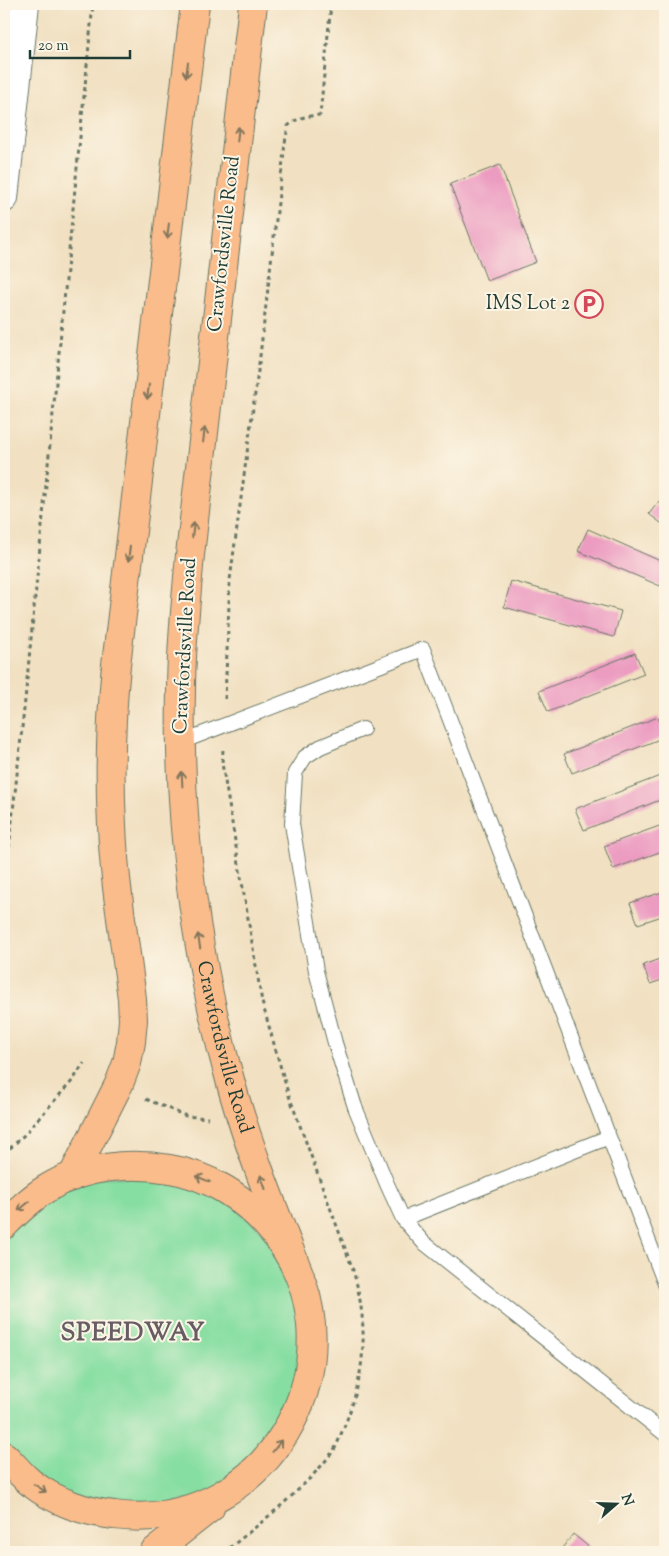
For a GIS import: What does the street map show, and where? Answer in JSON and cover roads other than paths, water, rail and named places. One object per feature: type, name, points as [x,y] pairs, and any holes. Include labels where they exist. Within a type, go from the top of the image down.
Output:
[{"type":"main road","points":[[72,1177],[119,1084],[127,1063],[131,1042],[132,999],[112,827],[111,719],[195,4]]},
{"type":"main road","name":"Crawfordsville Road","points":[[254,4],[190,555],[184,623],[181,742],[185,826],[202,960],[233,1092],[254,1156],[300,1276]]},
{"type":"main road","points":[[4,1225],[46,1188],[72,1177],[104,1168],[128,1165],[176,1170],[199,1177],[221,1187],[242,1200],[276,1234],[300,1276],[308,1300],[311,1326],[311,1359],[309,1376],[302,1400],[292,1423],[278,1445],[262,1464],[154,1552]]},
{"type":"main road","points":[[4,1456],[31,1483],[53,1496],[100,1514],[125,1517],[150,1517],[175,1513],[199,1506],[243,1481]]},
{"type":"street","points":[[4,198],[8,128],[25,4]]},
{"type":"lane","points":[[181,742],[423,649],[665,1284]]},
{"type":"lane","points":[[363,729],[320,747],[305,757],[295,773],[292,824],[316,971],[335,1043],[355,1107],[403,1219],[423,1242],[665,1434]]},
{"type":"lane","points":[[403,1219],[610,1137]]},
{"type":"place","name":"IMS Lot 2","points":[[589,304]]},
{"type":"district","name":"SPEEDWAY","points":[[133,1334]]}]
